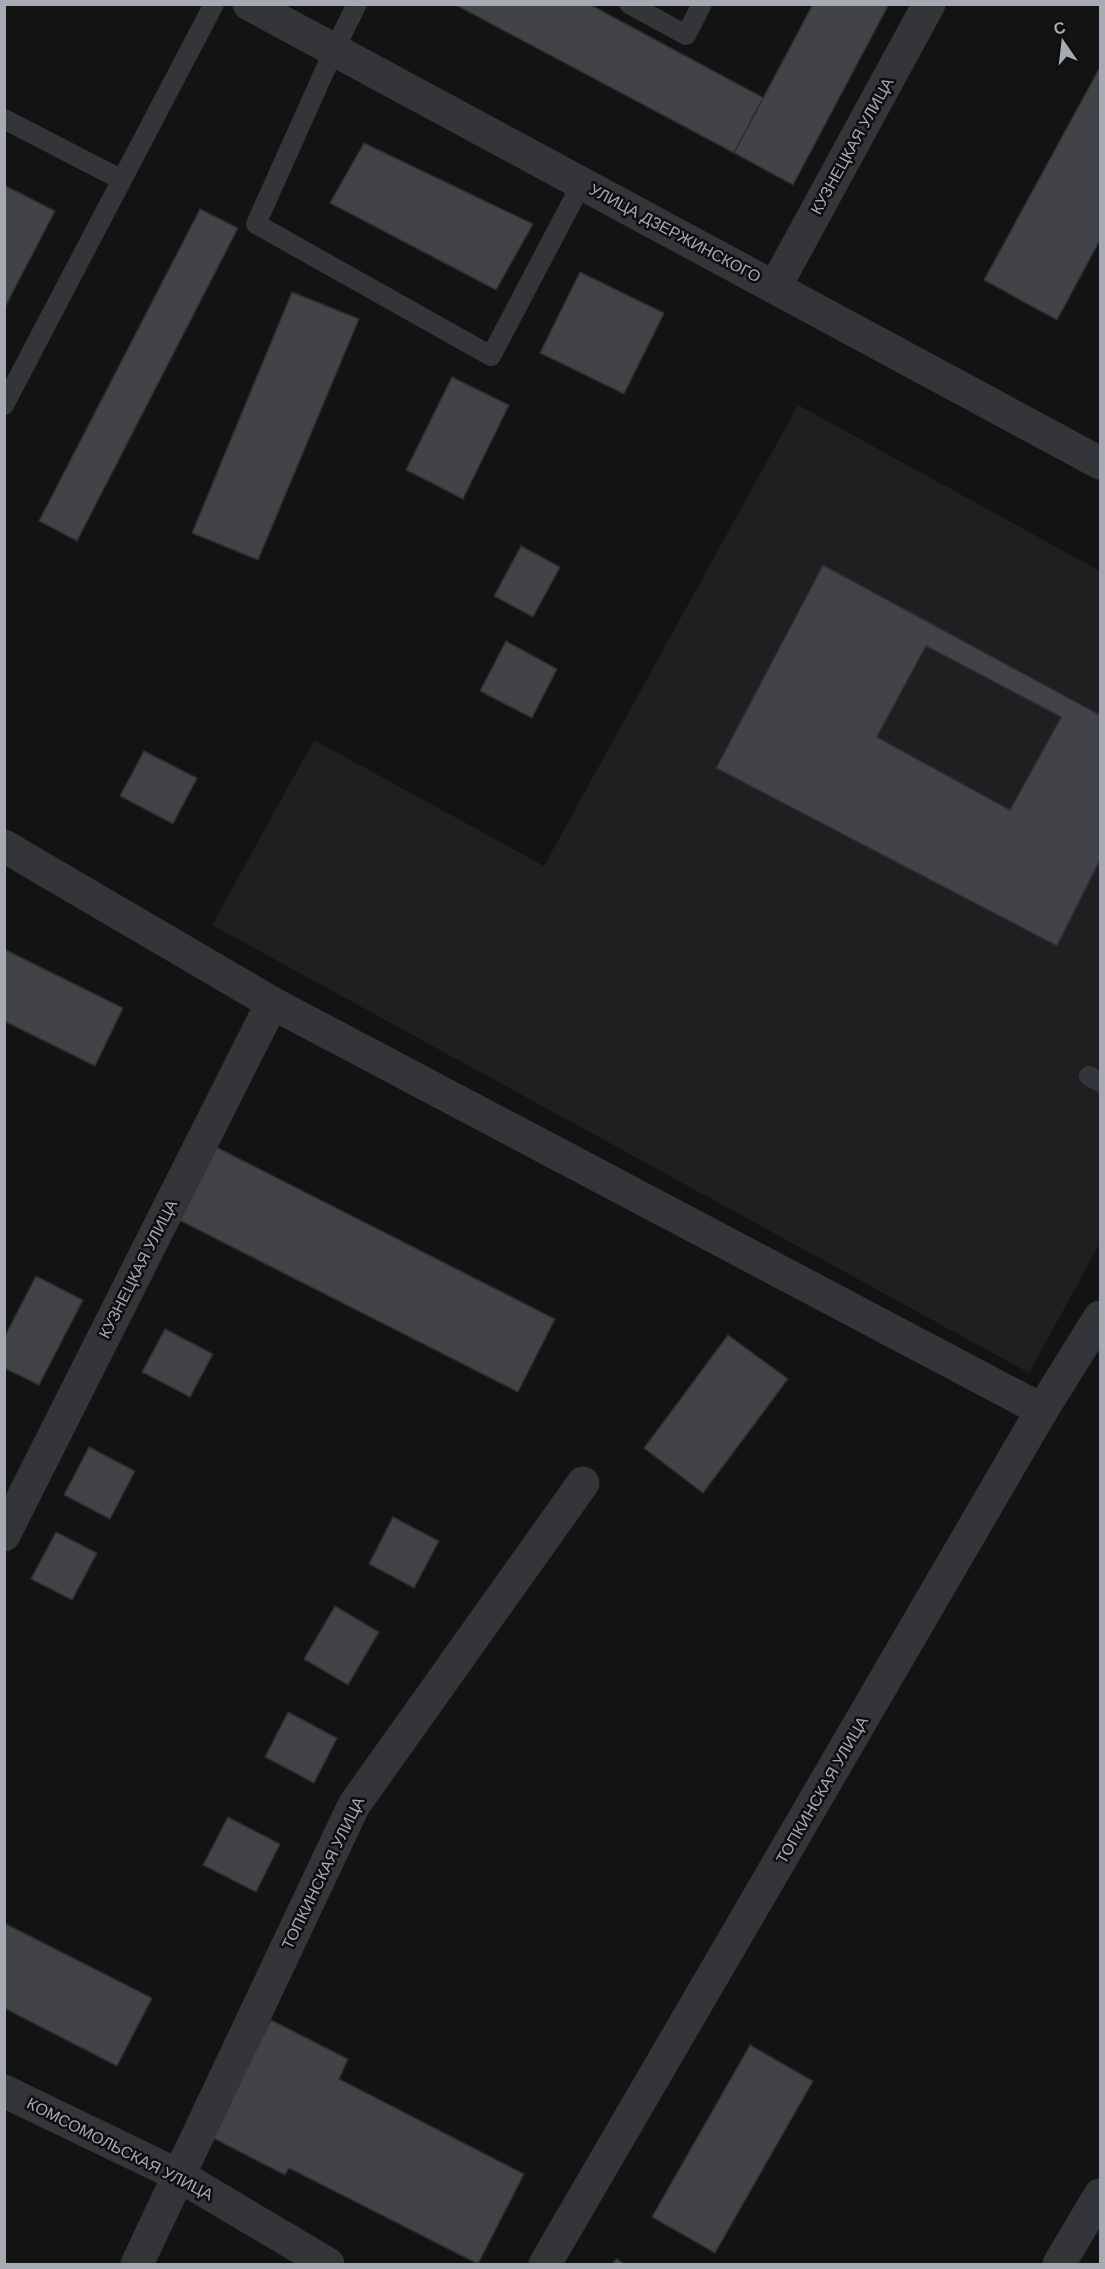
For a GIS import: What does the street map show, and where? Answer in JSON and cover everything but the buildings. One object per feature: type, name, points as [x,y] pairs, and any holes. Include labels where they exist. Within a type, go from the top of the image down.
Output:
[{"type":"street","name":"УЛИЦА ДЗЕРЖИНСКОГО","points":[[249,4],[1101,463]]},
{"type":"street","name":"КУЗНЕЦКАЯ УЛИЦА","points":[[775,287],[929,4]]},
{"type":"street","points":[[4,846],[272,1003],[1042,1410]]},
{"type":"street","name":"КУЗНЕЦКАЯ УЛИЦА","points":[[4,1535],[272,1003]]},
{"type":"street","name":"ТОПКИНСКАЯ УЛИЦА","points":[[545,2265],[1042,1410],[1101,1317]]},
{"type":"street","name":"ТОПКИНСКАЯ УЛИЦА","points":[[137,2265],[354,1805],[583,1483]]},
{"type":"street","name":"КОМСОМОЛЬСКАЯ УЛИЦА","points":[[4,2091],[178,2175],[328,2265]]},
{"type":"street","points":[[1059,2265],[1101,2195]]},
{"type":"lane","points":[[4,405],[214,4]]},
{"type":"lane","points":[[357,4],[256,224],[492,356],[582,183]]},
{"type":"lane","points":[[629,4],[686,35],[702,4]]},
{"type":"lane","points":[[4,119],[122,180]]},
{"type":"shaded area","points":[[798,405],[1100,571],[1100,1243],[1029,1373],[212,925],[314,740],[544,866]]}]
